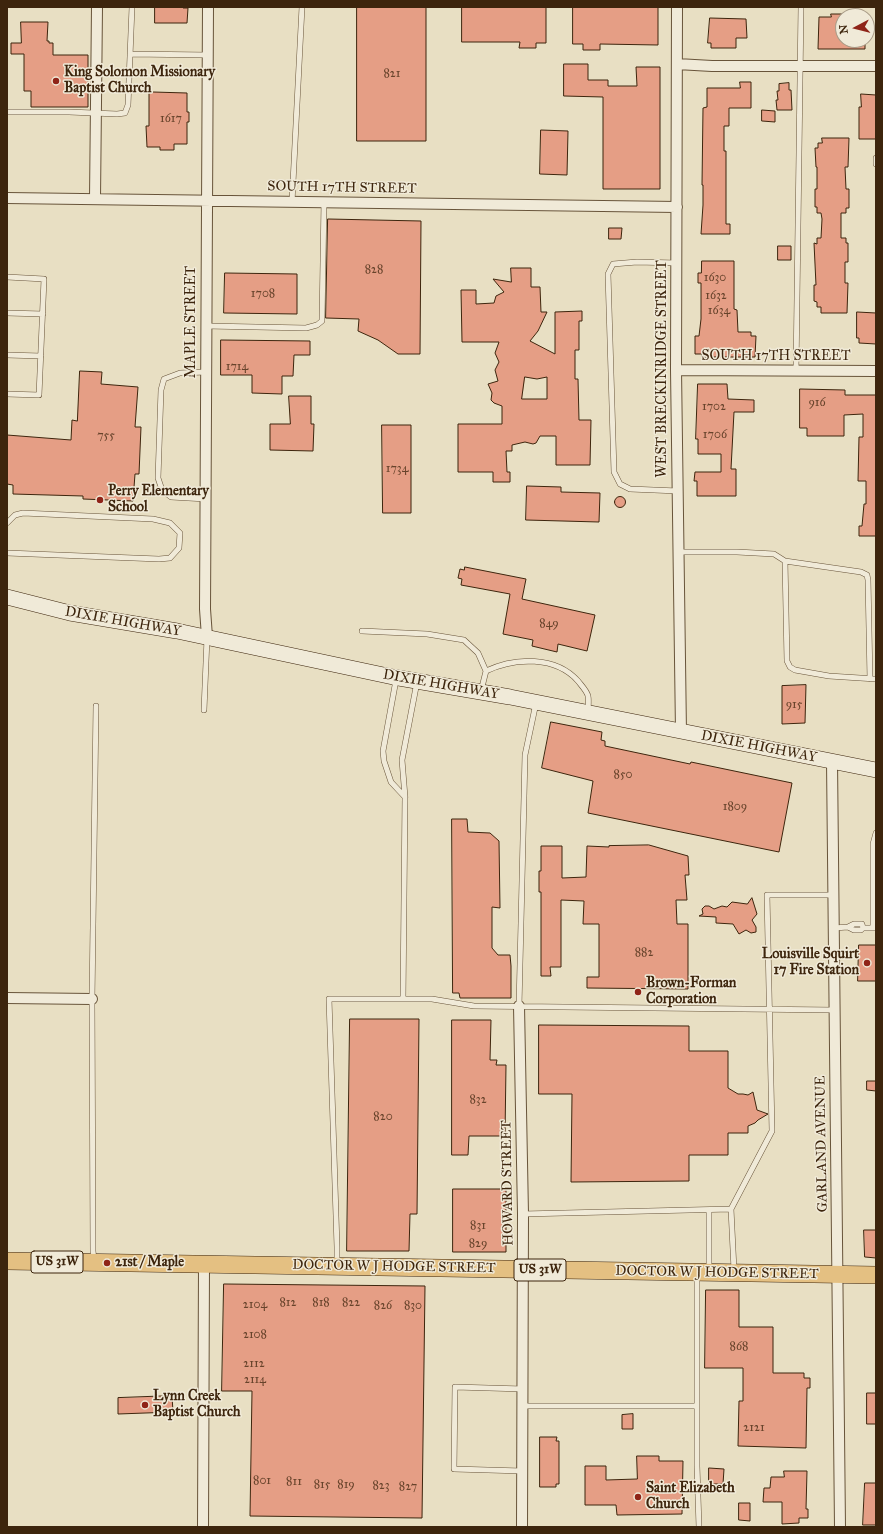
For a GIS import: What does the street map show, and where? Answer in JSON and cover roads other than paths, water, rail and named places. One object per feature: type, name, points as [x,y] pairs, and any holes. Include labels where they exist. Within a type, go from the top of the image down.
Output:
[{"type":"main road","name":"DOCTOR W J HODGE STREET","points":[[7,1261],[734,1274],[876,1275]]},
{"type":"street","points":[[95,198],[97,7]]},
{"type":"street","name":"MAPLE STREET","points":[[207,637],[205,609],[208,7]]},
{"type":"street","name":"WEST BRECKINRIDGE STREET","points":[[678,7],[676,370],[682,732]]},
{"type":"street","points":[[677,64],[712,66],[876,66]]},
{"type":"street","name":"SOUTH 17TH STREET","points":[[7,198],[677,207]]},
{"type":"street","name":"SOUTH 17TH STREET","points":[[676,370],[876,371]]},
{"type":"street","name":"DIXIE HIGHWAY","points":[[7,597],[70,614],[207,637],[396,678],[536,702],[876,770]]},
{"type":"street","name":"GARLAND AVENUE","points":[[832,761],[840,1527]]},
{"type":"street","points":[[7,998],[92,999]]},
{"type":"street","name":"HOWARD STREET","points":[[519,1006],[523,1214],[522,1527]]},
{"type":"street","points":[[204,1265],[204,1527]]},
{"type":"lane","points":[[7,112],[68,112],[97,114],[125,113],[128,105],[132,7]]},
{"type":"lane","points":[[292,202],[302,7]]},
{"type":"lane","points":[[796,371],[801,7]]},
{"type":"lane","points":[[130,54],[208,55]]},
{"type":"lane","points":[[876,158],[876,164]]},
{"type":"lane","points":[[207,326],[306,328],[318,325],[322,321],[324,202]]},
{"type":"lane","points":[[677,263],[637,262],[613,264],[608,274],[614,472],[620,484],[630,489],[678,491]]},
{"type":"lane","points":[[7,277],[44,279],[39,395],[7,394]]},
{"type":"lane","points":[[7,313],[42,314]]},
{"type":"lane","points":[[7,355],[41,356]]},
{"type":"lane","points":[[206,372],[180,373],[164,379],[161,390],[158,478],[162,490],[171,497],[206,499]]},
{"type":"lane","points":[[7,523],[15,515],[23,513],[153,519],[170,523],[180,533],[179,548],[170,558],[159,559],[7,553]]},
{"type":"lane","points":[[678,552],[736,552],[774,554],[785,561],[862,572],[867,575],[870,679]]},
{"type":"lane","points":[[785,561],[787,661],[790,667],[794,670],[829,676],[876,679]]},
{"type":"lane","points":[[362,631],[427,634],[464,640],[478,653],[486,671],[480,692]]},
{"type":"lane","points":[[204,710],[207,637]]},
{"type":"lane","points":[[486,671],[496,666],[530,661],[560,667],[572,674],[588,695],[588,713]]},
{"type":"lane","points":[[396,678],[383,751],[384,761],[391,782],[406,797]]},
{"type":"lane","points":[[403,999],[406,797],[402,760],[417,681]]},
{"type":"lane","points":[[519,1006],[525,755],[536,702]]},
{"type":"lane","points":[[94,1262],[92,999],[96,706]]},
{"type":"lane","points":[[834,928],[848,927],[854,930],[861,930],[863,928],[875,928],[873,844],[876,833]]},
{"type":"lane","points":[[734,1274],[731,1209],[772,1131],[767,895],[833,895]]},
{"type":"lane","points":[[336,1266],[337,1247],[329,1000],[432,998],[474,1006],[834,1010]]},
{"type":"lane","points":[[523,1214],[731,1209]]},
{"type":"lane","points":[[699,1527],[697,1406],[703,1273],[709,1210]]},
{"type":"lane","points":[[522,1471],[454,1469],[454,1386],[523,1389]]},
{"type":"lane","points":[[523,1406],[697,1406]]},
{"type":"place","name":"King Solomon Missionary Baptist Church","points":[[56,81]]},
{"type":"place","name":"Perry Elementary School","points":[[100,500]]},
{"type":"place","name":"Louisville Squirt 17 Fire Station","points":[[867,963]]},
{"type":"place","name":"Brown-Forman Corporation","points":[[638,992]]},
{"type":"place","name":"21st / Maple","points":[[107,1263]]},
{"type":"place","name":"Lynn Creek Baptist Church","points":[[145,1405]]},
{"type":"place","name":"Saint Elizabeth Church","points":[[638,1497]]}]
